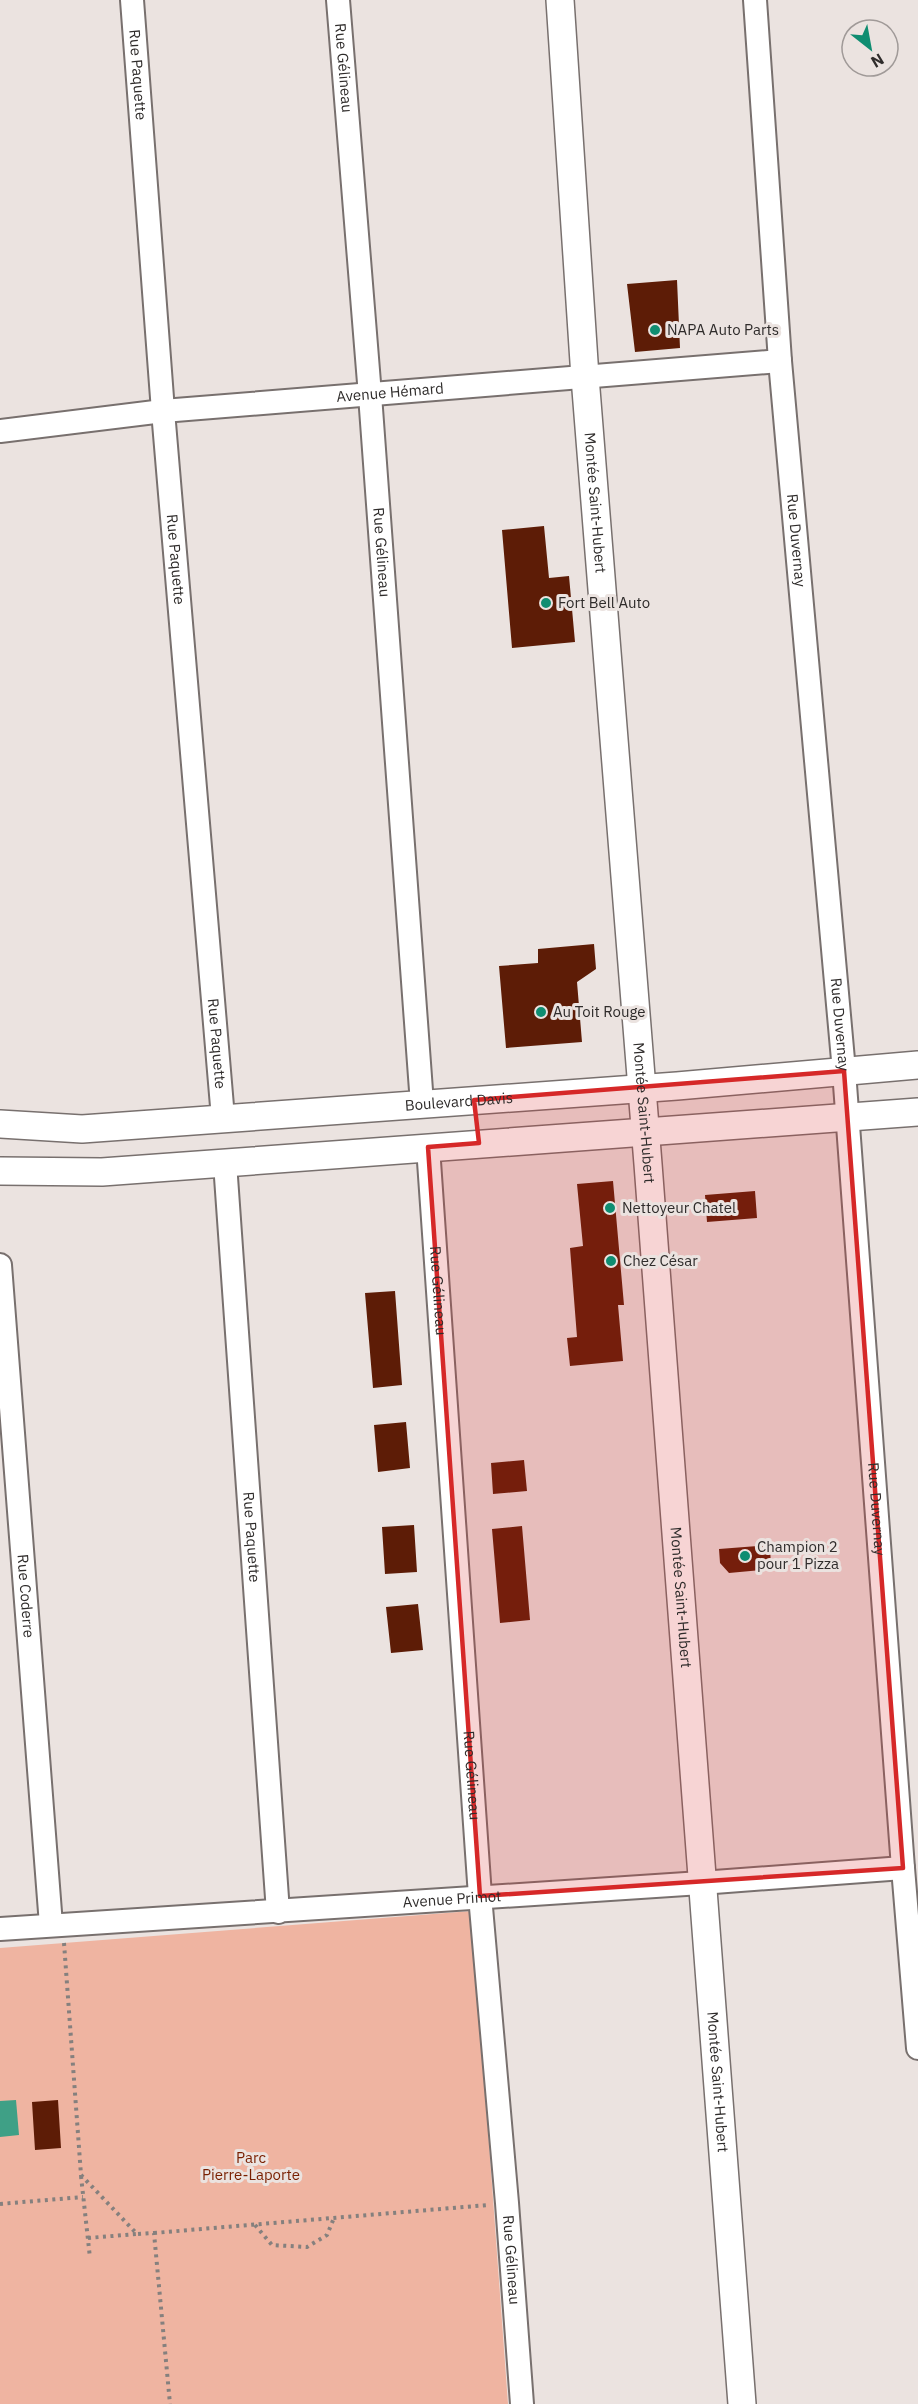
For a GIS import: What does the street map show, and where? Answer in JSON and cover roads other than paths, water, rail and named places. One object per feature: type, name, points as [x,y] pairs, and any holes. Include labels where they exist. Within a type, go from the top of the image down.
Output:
[{"type":"street","name":"Rue Paquette","points":[[132,0],[163,411],[223,1118]]},
{"type":"street","name":"Rue Gélineau","points":[[338,0],[370,395],[422,1104]]},
{"type":"street","name":"Montée Saint-Hubert","points":[[560,0],[585,377],[742,2404]]},
{"type":"street","name":"Rue Duvernay","points":[[756,0],[780,361],[844,1071],[918,2048]]},
{"type":"street","name":"Avenue Hémard","points":[[0,431],[163,411],[780,361]]},
{"type":"street","name":"Boulevard Davis","points":[[0,1124],[82,1129],[474,1101],[918,1065]]},
{"type":"street","points":[[474,1101],[479,1143]]},
{"type":"street","points":[[0,1171],[102,1172],[918,1112]]},
{"type":"street","name":"Rue Gélineau","points":[[428,1147],[480,1896],[522,2404]]},
{"type":"street","name":"Rue Paquette","points":[[225,1163],[278,1912]]},
{"type":"street","name":"Rue Coderre","points":[[0,1265],[57,1925]]},
{"type":"street","name":"Avenue Primot","points":[[0,1929],[903,1868]]},
{"type":"place","name":"NAPA Auto Parts","points":[[655,330]]},
{"type":"place","name":"Fort Bell Auto","points":[[546,603]]},
{"type":"place","name":"Au Toit Rouge","points":[[541,1012]]},
{"type":"place","name":"Nettoyeur Chatel","points":[[610,1208]]},
{"type":"place","name":"Chez César","points":[[611,1261]]},
{"type":"place","name":"Champion 2 pour 1 Pizza","points":[[745,1556]]},
{"type":"park label","name":"Parc Pierre-Laporte","points":[[251,2166]]}]
